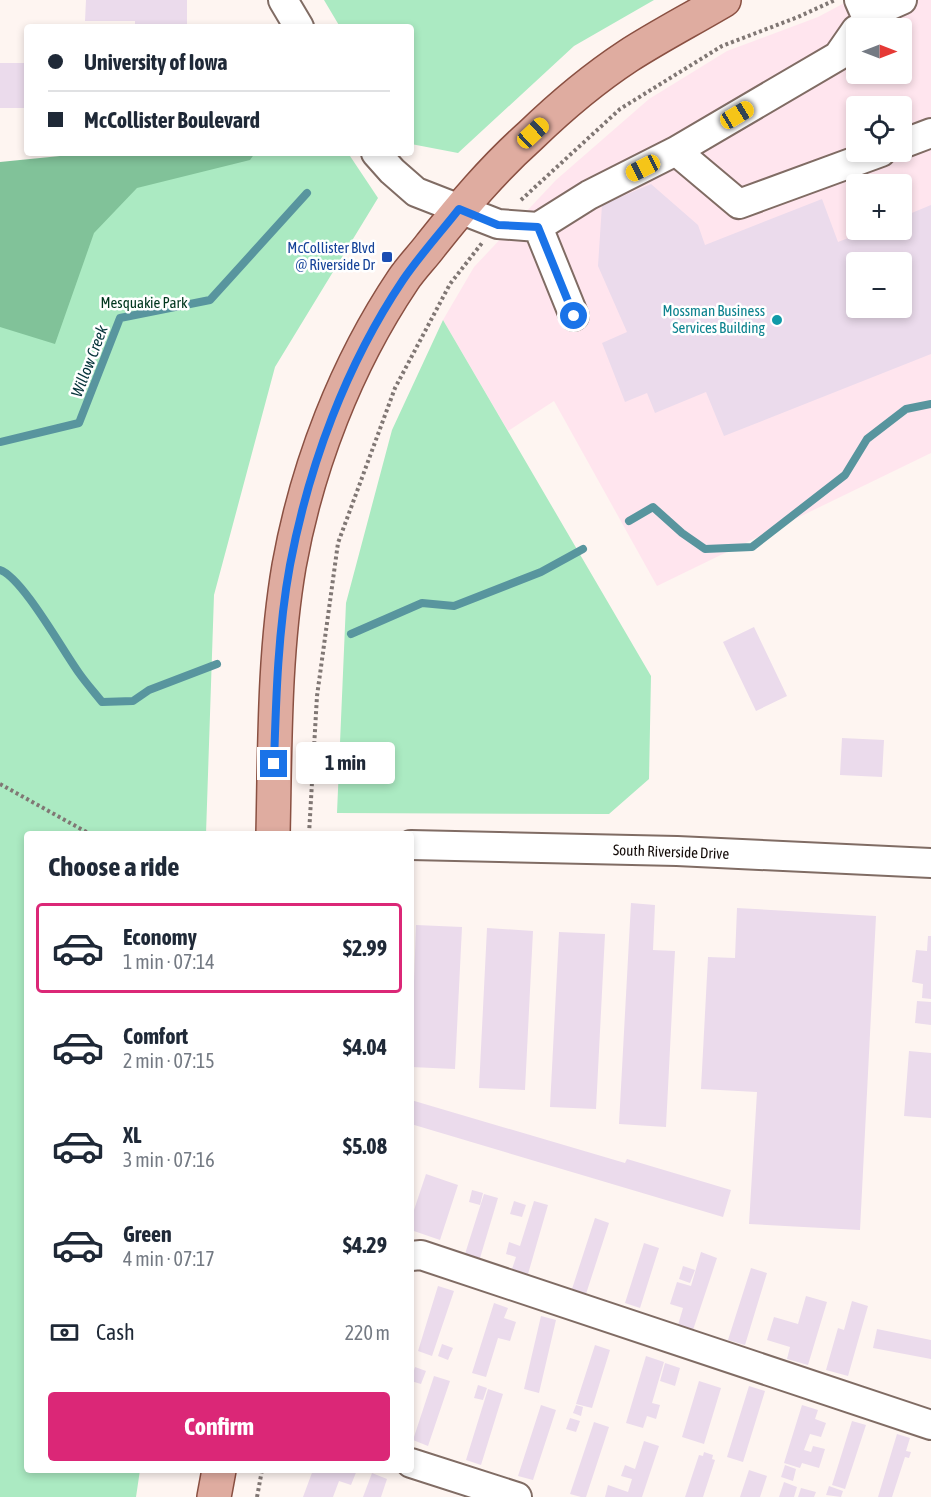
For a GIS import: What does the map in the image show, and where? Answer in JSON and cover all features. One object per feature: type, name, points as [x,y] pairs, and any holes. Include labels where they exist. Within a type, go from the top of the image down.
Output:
[{"type":"main road","points":[[273,831],[279,646],[290,566],[305,497],[332,414],[367,342],[403,279],[459,209],[503,160],[562,106],[627,57],[724,0]]},
{"type":"main road","points":[[214,1497],[218,1473]]},
{"type":"street","points":[[283,0],[297,24]]},
{"type":"street","points":[[862,18],[902,0]]},
{"type":"street","points":[[379,156],[416,192],[498,225],[538,227],[589,195],[676,151],[838,56],[846,43]]},
{"type":"street","points":[[912,140],[931,133]]},
{"type":"street","points":[[676,151],[739,204],[854,162]]},
{"type":"street","points":[[538,227],[574,316]]},
{"type":"street","name":"South Riverside Drive","points":[[414,845],[677,851],[931,863]]},
{"type":"street","points":[[414,1256],[421,1256],[931,1425]]},
{"type":"street","points":[[414,1464],[517,1497]]},
{"type":"path","points":[[309,831],[317,696],[338,543],[394,388],[450,284],[530,189],[620,109],[722,46],[836,0]]},
{"type":"path","points":[[0,784],[85,831]]},
{"type":"path","points":[[256,1497],[261,1473]]},
{"type":"shaded area","points":[[850,0],[931,0],[931,453],[657,586],[554,401],[508,431],[443,320],[474,267],[556,180],[649,99],[727,51],[818,17]]},
{"type":"green space","points":[[324,0],[654,0],[574,46],[458,153],[414,145],[414,24],[338,24]]},
{"type":"green space","points":[[60,156],[253,156],[250,160],[137,188],[94,233],[55,344],[0,327],[0,162]]},
{"type":"green space","name":"Mesquakie Park","points":[[163,156],[350,156],[378,198],[275,367],[214,595],[206,831],[24,831],[24,1473],[140,1473],[136,1497],[0,1497],[0,173]]},
{"type":"green space","points":[[443,320],[651,676],[649,779],[609,814],[337,813],[346,603],[392,430]]},
{"type":"building","points":[[86,0],[187,0],[187,24],[85,21]]},
{"type":"building","points":[[0,63],[24,63],[24,108],[0,108]]},
{"type":"building","name":"Mossman Business Services Building","points":[[651,184],[698,225],[705,245],[822,199],[838,242],[846,239],[912,240],[912,213],[931,205],[931,354],[724,436],[706,392],[655,413],[647,393],[625,402],[602,343],[627,332],[598,266],[602,205]]},
{"type":"building","points":[[754,627],[787,696],[756,711],[723,642]]},
{"type":"building","points":[[842,738],[884,740],[882,777],[840,775]]},
{"type":"building","points":[[631,903],[655,905],[653,950],[675,951],[666,1127],[619,1124]]},
{"type":"building","points":[[737,908],[876,916],[860,1230],[749,1224],[757,1092],[701,1089],[708,957],[735,958]]},
{"type":"building","points":[[416,925],[462,927],[455,1069],[414,1067]]},
{"type":"building","points":[[487,928],[533,931],[525,1090],[479,1088]]},
{"type":"building","points":[[559,932],[605,934],[596,1109],[550,1107]]},
{"type":"building","points":[[928,936],[931,936],[931,999],[922,998],[923,984],[912,982],[916,950],[927,951]]},
{"type":"building","points":[[917,1001],[931,1002],[931,1025],[915,1023]]},
{"type":"building","points":[[909,1051],[931,1053],[931,1118],[904,1116]]},
{"type":"building","points":[[414,1101],[625,1163],[627,1159],[731,1190],[723,1217],[414,1125]]},
{"type":"building","points":[[426,1174],[458,1185],[440,1240],[414,1231],[414,1210]]},
{"type":"building","points":[[472,1190],[483,1193],[480,1205],[469,1202]]},
{"type":"building","points":[[484,1194],[498,1198],[480,1258],[465,1254]]},
{"type":"building","points":[[514,1201],[526,1205],[522,1217],[510,1214]]},
{"type":"building","points":[[534,1201],[548,1205],[528,1274],[512,1269],[516,1257],[506,1254],[509,1242],[520,1246]]},
{"type":"building","points":[[595,1218],[609,1223],[586,1294],[572,1289]]},
{"type":"building","points":[[644,1243],[659,1248],[640,1308],[625,1303]]},
{"type":"building","points":[[701,1252],[717,1258],[693,1330],[678,1325],[683,1308],[670,1304],[677,1282],[691,1286]]},
{"type":"building","points":[[683,1266],[695,1270],[690,1283],[679,1279]]},
{"type":"building","points":[[751,1268],[767,1273],[745,1345],[728,1340]]},
{"type":"building","points":[[438,1286],[454,1291],[432,1356],[418,1351]]},
{"type":"building","points":[[806,1296],[827,1302],[808,1365],[787,1359],[790,1347],[767,1340],[774,1317],[798,1324]]},
{"type":"building","points":[[852,1301],[868,1306],[848,1376],[826,1370],[838,1328],[844,1330]]},
{"type":"building","points":[[494,1303],[508,1308],[504,1318],[516,1322],[510,1341],[498,1338],[486,1377],[472,1373]]},
{"type":"building","points":[[541,1316],[556,1320],[539,1393],[524,1389]]},
{"type":"building","points":[[877,1329],[931,1340],[931,1359],[873,1348]]},
{"type":"building","points":[[442,1344],[453,1348],[448,1360],[438,1356]]},
{"type":"building","points":[[595,1345],[610,1350],[592,1408],[576,1404]]},
{"type":"building","points":[[646,1356],[664,1362],[652,1403],[660,1405],[656,1419],[647,1416],[643,1428],[626,1423]]},
{"type":"building","points":[[665,1363],[680,1368],[675,1386],[660,1381]]},
{"type":"building","points":[[415,1367],[426,1371],[421,1384],[414,1382]]},
{"type":"building","points":[[434,1376],[450,1381],[428,1446],[414,1440]]},
{"type":"building","points":[[699,1381],[721,1388],[704,1444],[682,1437]]},
{"type":"building","points":[[478,1385],[487,1388],[483,1400],[474,1398]]},
{"type":"building","points":[[749,1386],[765,1391],[743,1462],[727,1457]]},
{"type":"building","points":[[488,1389],[503,1394],[481,1465],[466,1460]]},
{"type":"building","points":[[541,1405],[556,1410],[533,1480],[518,1476]]},
{"type":"building","points":[[576,1405],[583,1407],[581,1416],[573,1413]]},
{"type":"building","points":[[802,1405],[818,1410],[815,1419],[826,1423],[821,1437],[810,1434],[804,1450],[811,1452],[813,1446],[825,1449],[819,1468],[802,1463],[800,1468],[784,1463]]},
{"type":"building","points":[[570,1418],[580,1421],[576,1432],[566,1429]]},
{"type":"building","points":[[852,1421],[866,1425],[845,1489],[832,1485]]},
{"type":"building","points":[[594,1422],[609,1427],[586,1497],[581,1497],[570,1494]]},
{"type":"building","points":[[897,1434],[910,1438],[906,1451],[911,1452],[909,1458],[905,1457],[892,1497],[878,1497]]},
{"type":"building","points":[[644,1441],[659,1446],[642,1497],[605,1497],[608,1485],[628,1492],[632,1479],[621,1476],[625,1465],[635,1469]]},
{"type":"building","points":[[704,1452],[713,1455],[712,1459],[715,1460],[703,1497],[685,1497],[699,1455],[703,1456]]},
{"type":"building","points":[[785,1465],[796,1469],[793,1481],[781,1477]]},
{"type":"building","points":[[749,1470],[767,1476],[760,1497],[740,1497]]},
{"type":"building","points":[[312,1473],[356,1473],[351,1485],[339,1481],[333,1497],[303,1497]]},
{"type":"building","points":[[372,1473],[387,1479],[381,1497],[363,1497]]},
{"type":"building","points":[[784,1482],[797,1487],[794,1497],[779,1497]]},
{"type":"building","points":[[829,1486],[843,1491],[841,1497],[826,1495]]},
{"type":"building","points":[[801,1488],[816,1492],[814,1497],[798,1497]]},
{"type":"waterway","name":"Willow Creek","points":[[0,442],[79,423],[120,318],[210,300],[307,193]]},
{"type":"waterway","points":[[629,521],[653,507],[682,533],[705,549],[752,547],[845,475],[867,439],[906,409],[931,404]]},
{"type":"waterway","points":[[351,634],[422,603],[454,606],[541,572],[583,549]]},
{"type":"waterway","points":[[0,570],[9,576],[30,600],[79,673],[102,702],[133,701],[149,690],[217,664]]},
{"type":"place","name":"McCollister Blvd @ Riverside Dr","points":[[387,257]]},
{"type":"place","name":"Mossman Business Services Building","points":[[777,320]]},
{"type":"route","points":[[274,764],[279,646],[290,566],[305,497],[332,414],[367,342],[403,279],[459,209],[498,225],[538,227],[574,316]]}]
